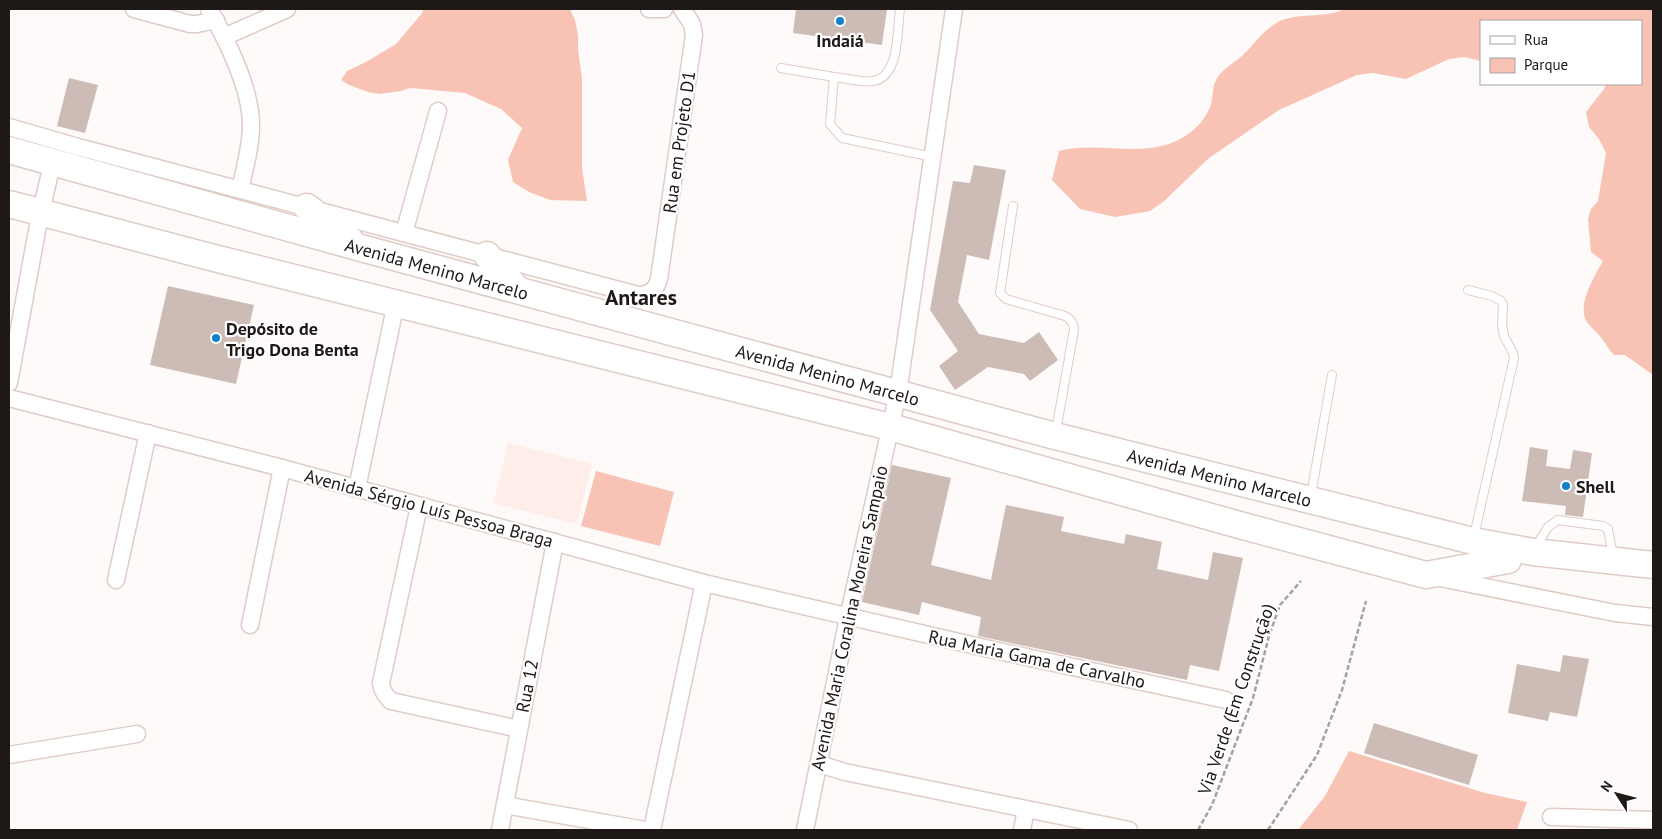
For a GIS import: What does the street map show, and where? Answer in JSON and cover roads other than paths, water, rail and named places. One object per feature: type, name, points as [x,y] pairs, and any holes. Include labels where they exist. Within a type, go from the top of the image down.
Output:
[{"type":"main road","name":"Avenida Menino Marcelo","points":[[9,150],[63,163],[361,248],[518,290],[894,408],[1055,436],[1473,541],[1533,552],[1653,565]]},
{"type":"main road","name":"Avenida Menino Marcelo","points":[[9,167],[63,163],[232,228],[894,408],[1018,437],[1423,543],[1508,560],[1577,571],[1653,579]]},
{"type":"main road","points":[[9,204],[396,303],[894,408],[1076,479],[1426,575],[1508,560]]},
{"type":"main road","points":[[307,207],[361,248]]},
{"type":"main road","points":[[487,255],[518,290]]},
{"type":"main road","points":[[1018,437],[1076,479]]},
{"type":"street","points":[[134,9],[190,24],[197,24],[213,14],[237,66],[247,99],[251,124],[249,148],[240,189]]},
{"type":"street","points":[[224,37],[288,9]]},
{"type":"street","points":[[649,9],[664,9]]},
{"type":"street","name":"Rua em Projeto D1","points":[[659,279],[694,35],[692,24],[682,9]]},
{"type":"street","name":"Avenida Maria Coralina Moreira Sampaio","points":[[805,830],[848,618],[894,408],[954,9]]},
{"type":"street","points":[[404,233],[438,111]]},
{"type":"street","name":"Avenida Menino Marcelo","points":[[9,127],[63,163],[240,189],[638,295],[643,295],[653,290],[658,285],[659,279]]},
{"type":"street","points":[[9,383],[41,212],[63,163]]},
{"type":"street","points":[[357,488],[396,303]]},
{"type":"street","name":"Avenida Sérgio Luís Pessoa Braga","points":[[9,398],[357,488],[704,584],[848,618]]},
{"type":"street","points":[[116,580],[148,433]]},
{"type":"street","points":[[250,625],[282,468]]},
{"type":"street","points":[[419,506],[381,682],[385,696],[392,701],[519,729]]},
{"type":"street","name":"Rua 12","points":[[500,830],[555,542]]},
{"type":"street","points":[[1426,575],[1616,613],[1653,617]]},
{"type":"street","points":[[652,830],[704,584]]},
{"type":"street","name":"Rua Maria Gama de Carvalho","points":[[848,618],[1226,700]]},
{"type":"street","points":[[9,756],[137,734]]},
{"type":"street","points":[[819,764],[845,772],[1129,830]]},
{"type":"street","points":[[505,805],[646,830]]},
{"type":"street","points":[[1022,830],[1026,810]]},
{"type":"street","points":[[1551,817],[1653,820]]},
{"type":"lane","points":[[781,68],[834,77],[871,81],[882,79],[890,71],[894,56],[900,9]]},
{"type":"lane","points":[[834,77],[830,124],[842,138],[933,157]]},
{"type":"lane","points":[[1013,206],[1000,293],[1006,299],[1064,316],[1074,324],[1055,436]]},
{"type":"lane","points":[[1468,290],[1492,296],[1501,301],[1503,305],[1502,325],[1504,336],[1514,358],[1473,541]]},
{"type":"lane","points":[[1310,500],[1332,375]]},
{"type":"lane","points":[[1533,552],[1548,527],[1558,520],[1603,526],[1608,529],[1615,562]]},
{"type":"place","name":"Indaiá","points":[[840,21]]},
{"type":"place","name":"Depósito de Trigo Dona Benta","points":[[216,338]]},
{"type":"place","name":"Shell","points":[[1566,486]]},
{"type":"district","name":"Antares","points":[[641,297]]}]
